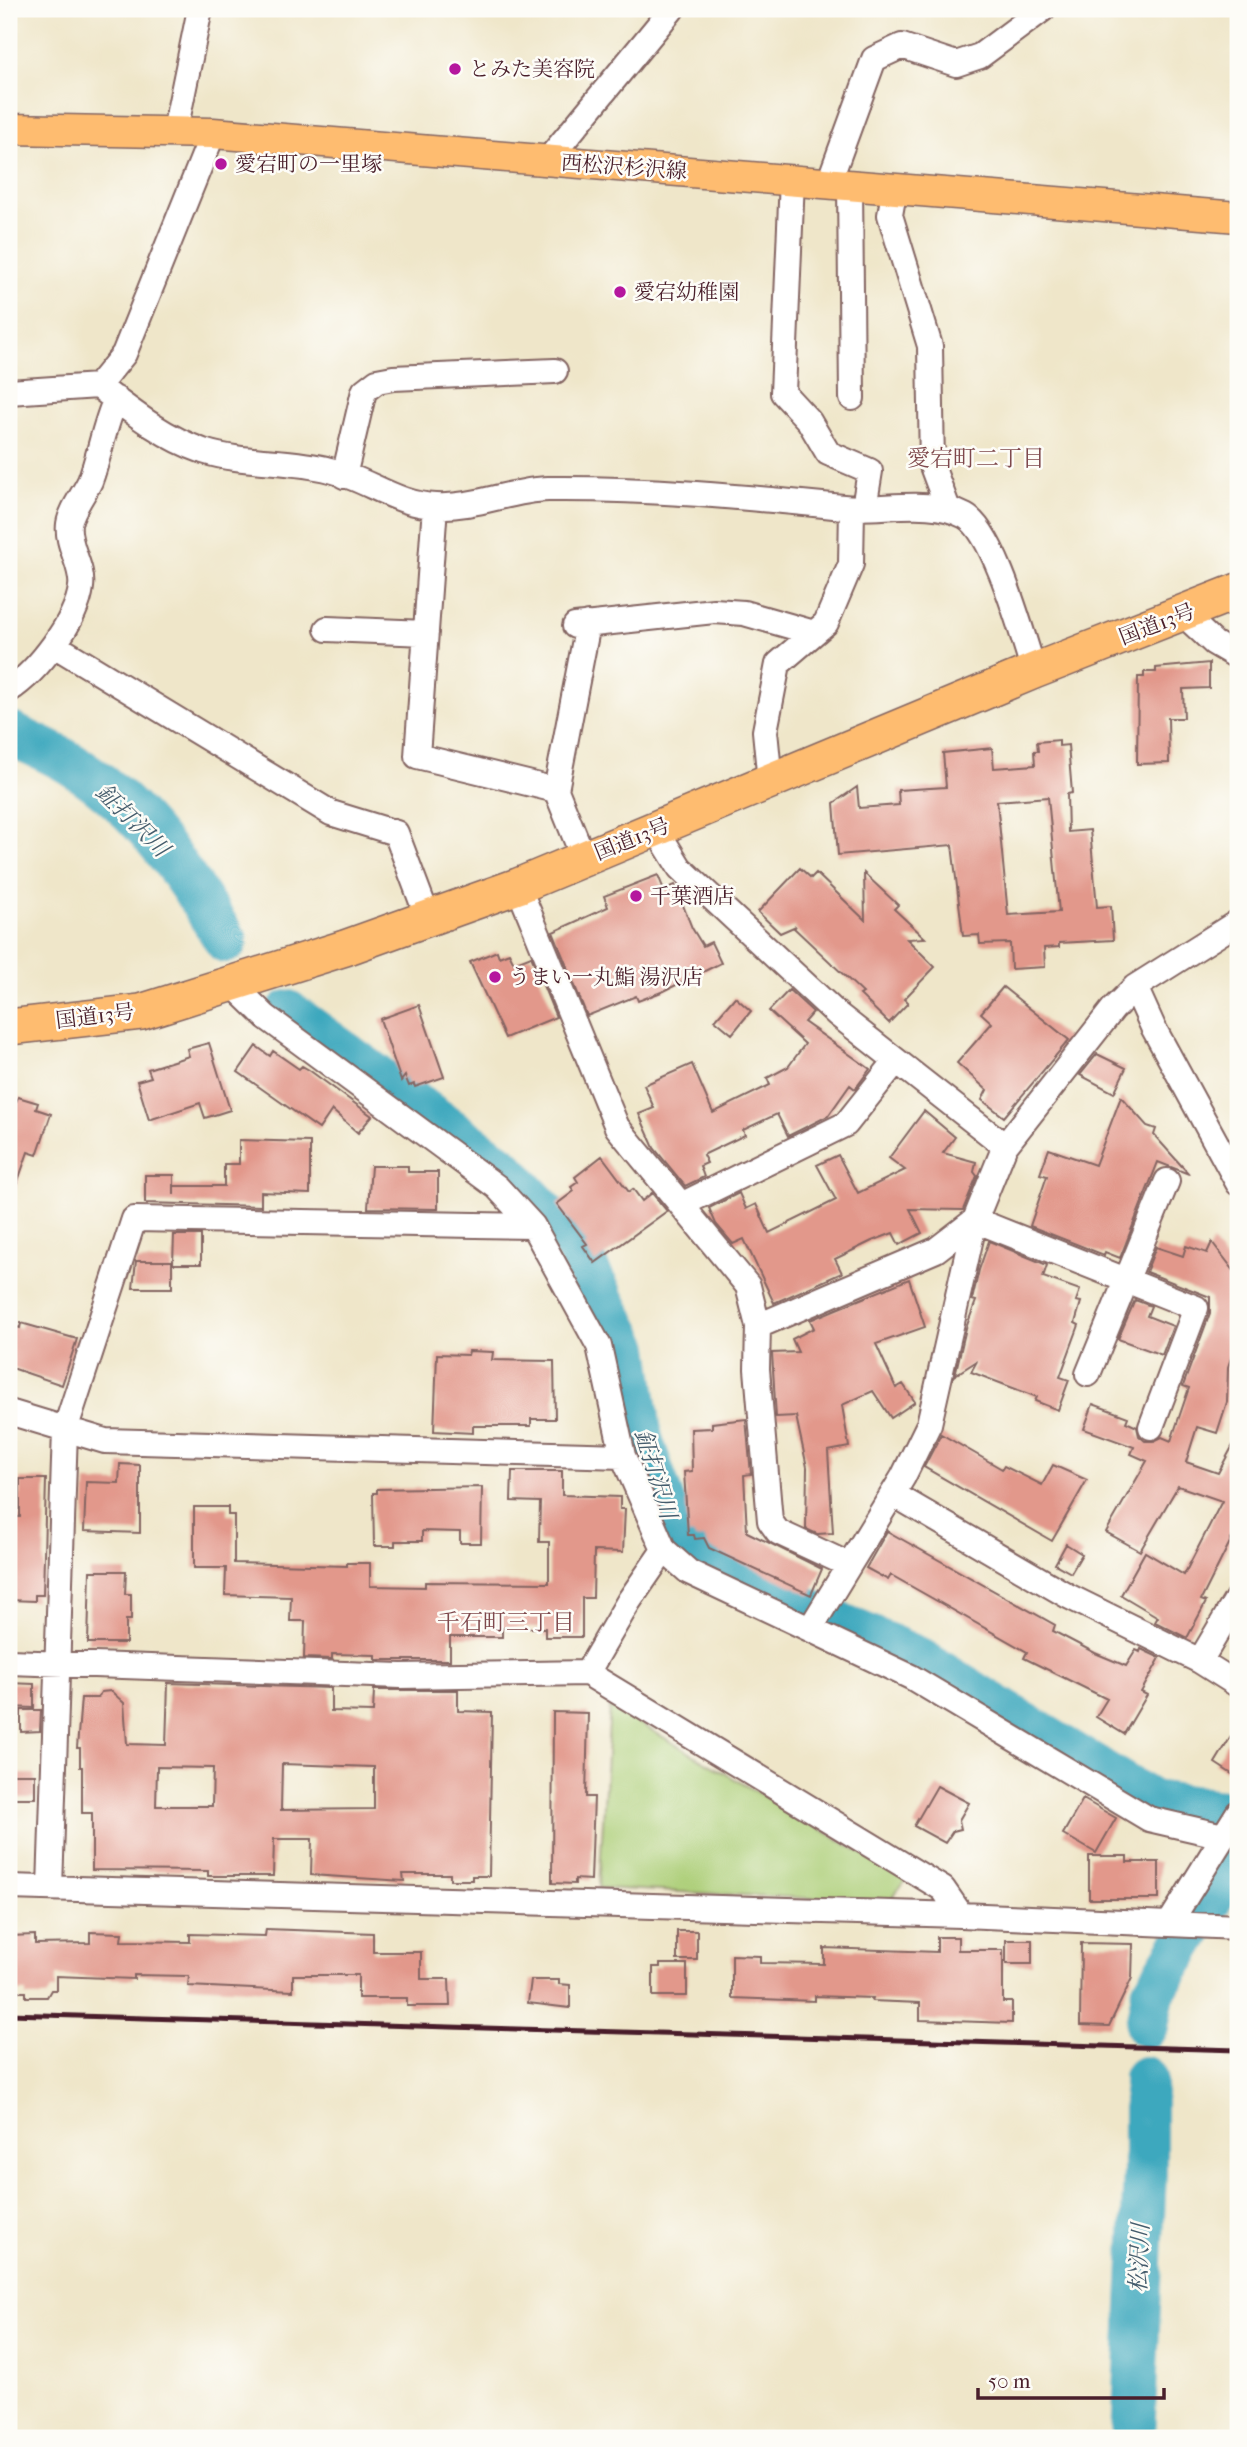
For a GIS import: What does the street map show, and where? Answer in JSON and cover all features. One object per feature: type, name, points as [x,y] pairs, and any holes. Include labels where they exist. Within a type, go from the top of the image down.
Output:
[{"type":"highway","name":"国道13号","points":[[9,1027],[141,1012],[428,918],[518,886],[1034,671],[1238,592]]},
{"type":"main road","name":"西松沢杉沢線","points":[[9,129],[213,133],[1238,217]]},
{"type":"street","points":[[175,131],[200,9]]},
{"type":"street","points":[[547,161],[672,9]]},
{"type":"street","points":[[852,398],[840,183],[874,59],[902,46],[956,64],[980,56],[1043,9]]},
{"type":"street","points":[[9,690],[54,645],[68,623],[82,586],[69,523],[89,482],[107,430],[107,393],[213,133]]},
{"type":"street","points":[[770,782],[765,731],[778,664],[826,623],[851,564],[858,508],[870,471],[828,453],[809,421],[783,393],[792,179]]},
{"type":"street","points":[[895,187],[890,215],[930,346],[932,466],[948,509]]},
{"type":"street","points":[[344,476],[364,391],[377,381],[393,377],[555,371]]},
{"type":"street","points":[[9,392],[107,393],[154,428],[204,451],[313,467],[344,476],[389,496],[435,506],[470,504],[544,489],[761,498],[858,508],[948,509],[968,517],[984,539],[1006,584],[1034,671]]},
{"type":"street","points":[[435,506],[416,756],[556,790]]},
{"type":"street","points":[[584,859],[556,790],[582,625],[724,612],[744,613],[814,633]]},
{"type":"street","points":[[1184,615],[1214,643],[1238,657]]},
{"type":"street","points":[[327,629],[426,633]]},
{"type":"street","points":[[54,645],[331,813],[396,833],[428,918]]},
{"type":"street","points":[[656,829],[680,868],[837,1014],[1004,1146]]},
{"type":"street","points":[[518,886],[617,1127],[748,1286],[758,1326],[757,1369],[770,1521],[778,1532],[849,1565]]},
{"type":"street","points":[[810,1628],[893,1494],[929,1424],[975,1220],[1004,1146],[1112,1009],[1135,988],[1238,922]]},
{"type":"street","points":[[232,984],[266,1017],[497,1187],[533,1226],[599,1346],[623,1456],[664,1550],[690,1572],[911,1677],[1149,1819],[1223,1836]]},
{"type":"street","points":[[1135,988],[1153,1027],[1238,1183]]},
{"type":"street","points":[[681,1205],[846,1124],[896,1060]]},
{"type":"street","points":[[1088,1374],[1167,1181]]},
{"type":"street","points":[[50,1888],[65,1430],[134,1219],[533,1226]]},
{"type":"street","points":[[758,1326],[936,1250],[975,1220]]},
{"type":"street","points":[[975,1220],[1196,1308],[1151,1427]]},
{"type":"street","points":[[9,1412],[105,1441],[623,1456]]},
{"type":"street","points":[[893,1494],[1068,1596],[1200,1661],[1238,1685]]},
{"type":"street","points":[[587,1673],[629,1601],[664,1550]]},
{"type":"street","points":[[1200,1661],[1238,1597]]},
{"type":"street","points":[[9,1662],[401,1676],[587,1673],[943,1889],[961,1915]]},
{"type":"street","points":[[1169,1924],[1238,1813]]},
{"type":"street","points":[[9,1887],[961,1915],[1232,1926]]},
{"type":"green space","points":[[610,1706],[906,1879],[889,1902],[599,1888]]},
{"type":"building","points":[[1209,663],[1209,688],[1183,689],[1184,718],[1168,718],[1169,763],[1137,764],[1138,677],[1144,677],[1144,672],[1156,672],[1156,668]]},
{"type":"building","points":[[1059,740],[1059,746],[1068,745],[1072,793],[1067,794],[1068,832],[1090,830],[1097,907],[1111,906],[1113,940],[1059,943],[1059,947],[1044,948],[1045,967],[1011,969],[1010,943],[980,944],[979,935],[963,936],[952,845],[838,855],[834,803],[857,787],[859,808],[899,805],[898,790],[946,787],[943,753],[992,748],[994,768],[1035,765],[1034,751],[1038,751],[1037,742]],"holes":[[[1048,797],[1059,912],[1008,915],[997,801]]]},
{"type":"building","points":[[800,868],[811,878],[816,873],[865,920],[864,873],[898,905],[894,909],[925,938],[907,939],[935,967],[904,999],[908,1003],[889,1023],[860,995],[863,993],[794,928],[796,926],[780,933],[758,912]]},
{"type":"building","points":[[658,875],[664,890],[675,885],[692,928],[703,946],[711,942],[721,963],[664,991],[638,1001],[636,996],[587,1016],[553,932],[608,907],[604,896]]},
{"type":"building","points":[[497,951],[499,957],[509,953],[514,963],[531,956],[556,1017],[505,1038],[470,962]]},
{"type":"building","points":[[1003,987],[1069,1040],[1004,1117],[982,1100],[987,1090],[957,1063],[992,1023],[981,1013]]},
{"type":"building","points":[[789,990],[813,1012],[804,1022],[870,1069],[855,1089],[850,1085],[828,1116],[788,1136],[777,1114],[743,1130],[745,1135],[703,1155],[707,1163],[700,1166],[704,1177],[685,1186],[654,1148],[639,1114],[654,1108],[644,1085],[692,1064],[713,1113],[770,1085],[767,1078],[788,1067],[805,1044],[769,1011]]},
{"type":"building","points":[[735,997],[751,1011],[732,1034],[715,1020]]},
{"type":"building","points":[[419,1005],[444,1077],[415,1087],[414,1084],[409,1086],[405,1076],[401,1081],[380,1019]]},
{"type":"building","points":[[209,1043],[230,1110],[205,1118],[200,1103],[149,1120],[137,1081],[151,1077],[148,1069],[189,1056],[187,1049]]},
{"type":"building","points":[[256,1046],[270,1056],[273,1051],[299,1069],[302,1066],[309,1070],[372,1116],[358,1133],[332,1110],[319,1129],[238,1072]]},
{"type":"building","points":[[1097,1054],[1126,1068],[1114,1093],[1080,1075]]},
{"type":"building","points":[[18,1097],[38,1103],[36,1109],[51,1114],[37,1155],[28,1152],[12,1198],[9,1198],[9,1099],[16,1102]]},
{"type":"building","points":[[1121,1097],[1147,1126],[1156,1129],[1154,1135],[1189,1174],[1158,1162],[1120,1258],[1105,1252],[1104,1255],[1030,1226],[1047,1176],[1040,1174],[1049,1149],[1095,1165]]},
{"type":"building","points":[[924,1111],[955,1137],[943,1153],[976,1162],[974,1172],[977,1176],[963,1210],[910,1209],[922,1233],[899,1245],[893,1233],[872,1241],[835,1259],[842,1273],[774,1303],[744,1239],[733,1244],[716,1224],[709,1208],[739,1193],[746,1209],[756,1204],[769,1233],[836,1200],[817,1165],[838,1155],[858,1193],[905,1170],[889,1158]]},
{"type":"building","points":[[239,1140],[310,1142],[310,1194],[261,1192],[261,1206],[145,1203],[145,1175],[174,1175],[174,1186],[224,1186],[224,1164],[239,1164]]},
{"type":"building","points":[[602,1156],[629,1192],[633,1189],[642,1201],[652,1193],[667,1211],[595,1263],[583,1246],[587,1244],[557,1204],[574,1191],[571,1187],[578,1182],[575,1177]]},
{"type":"building","points":[[371,1166],[408,1166],[408,1172],[438,1172],[438,1209],[368,1208]]},
{"type":"building","points":[[174,1235],[201,1235],[201,1264],[173,1264]]},
{"type":"building","points":[[989,1241],[1047,1265],[1043,1277],[1080,1290],[1076,1301],[1081,1302],[1075,1323],[1079,1325],[1060,1377],[1069,1380],[1058,1410],[1035,1401],[1037,1397],[971,1372],[977,1361],[955,1375],[966,1328],[976,1301],[972,1300],[979,1270]]},
{"type":"building","points":[[1212,1242],[1238,1276],[1238,1337],[1228,1367],[1227,1402],[1217,1433],[1197,1427],[1186,1462],[1218,1473],[1238,1436],[1238,1526],[1201,1600],[1206,1602],[1187,1638],[1155,1622],[1158,1617],[1121,1595],[1145,1552],[1184,1575],[1222,1501],[1178,1486],[1140,1551],[1106,1532],[1147,1461],[1131,1454],[1134,1447],[1084,1429],[1093,1404],[1128,1417],[1126,1422],[1137,1427],[1139,1436],[1145,1441],[1162,1437],[1171,1441],[1189,1388],[1183,1386],[1210,1313],[1210,1297],[1146,1272],[1156,1247],[1183,1256],[1186,1246],[1207,1253]]},
{"type":"building","points":[[136,1261],[172,1261],[172,1288],[133,1288]]},
{"type":"building","points":[[909,1279],[925,1327],[876,1344],[896,1388],[903,1384],[915,1402],[891,1418],[873,1391],[842,1405],[849,1447],[828,1451],[833,1533],[817,1534],[806,1529],[807,1467],[796,1416],[776,1417],[772,1353],[798,1352],[792,1339],[814,1328],[810,1320]]},
{"type":"building","points":[[1135,1300],[1151,1306],[1147,1316],[1173,1326],[1162,1355],[1118,1339]]},
{"type":"building","points":[[21,1323],[77,1339],[62,1385],[9,1367],[9,1325],[20,1328]]},
{"type":"building","points":[[469,1351],[493,1352],[492,1360],[554,1361],[555,1419],[531,1419],[531,1426],[473,1426],[473,1433],[434,1431],[437,1354],[468,1355]]},
{"type":"building","points":[[746,1419],[751,1474],[744,1475],[747,1532],[822,1569],[811,1595],[709,1548],[704,1538],[695,1539],[694,1535],[688,1535],[684,1472],[692,1471],[691,1429],[712,1428],[712,1423]]},
{"type":"building","points":[[941,1434],[1002,1469],[1004,1466],[1042,1485],[1053,1465],[1087,1480],[1052,1541],[924,1467]]},
{"type":"building","points":[[120,1464],[140,1465],[140,1533],[84,1531],[86,1482],[119,1483]]},
{"type":"building","points":[[512,1471],[562,1471],[562,1495],[620,1497],[620,1509],[625,1509],[623,1552],[594,1551],[593,1598],[582,1598],[582,1637],[545,1637],[545,1628],[502,1628],[502,1637],[450,1637],[450,1660],[376,1660],[376,1655],[332,1654],[332,1659],[304,1658],[305,1621],[290,1621],[291,1597],[225,1595],[226,1568],[194,1568],[194,1507],[228,1507],[228,1515],[234,1515],[234,1563],[347,1566],[347,1563],[370,1563],[370,1586],[425,1587],[425,1582],[549,1583],[549,1542],[539,1542],[540,1502],[511,1501]]},
{"type":"building","points":[[20,1479],[46,1479],[43,1595],[35,1595],[35,1601],[9,1600],[9,1517],[20,1517]]},
{"type":"building","points":[[482,1487],[481,1543],[460,1543],[460,1532],[422,1531],[422,1541],[395,1541],[395,1546],[374,1546],[373,1493],[377,1493],[377,1489]]},
{"type":"building","points":[[887,1531],[1055,1625],[1053,1631],[1095,1653],[1126,1666],[1136,1650],[1140,1652],[1141,1649],[1160,1658],[1141,1692],[1147,1695],[1124,1734],[1096,1717],[1107,1699],[1024,1658],[1027,1652],[891,1575],[888,1580],[866,1568]]},
{"type":"building","points":[[1066,1544],[1082,1554],[1071,1573],[1055,1564]]},
{"type":"building","points":[[90,1571],[126,1571],[125,1594],[131,1594],[131,1620],[126,1620],[126,1643],[88,1643]]},
{"type":"building","points":[[9,1683],[34,1684],[34,1708],[9,1707]]},
{"type":"building","points":[[168,1683],[331,1688],[331,1711],[373,1712],[374,1690],[458,1690],[458,1711],[492,1712],[489,1876],[472,1876],[472,1880],[450,1880],[450,1874],[403,1874],[404,1881],[311,1875],[312,1839],[274,1839],[273,1876],[208,1876],[208,1871],[92,1870],[92,1813],[82,1813],[82,1767],[80,1748],[77,1748],[81,1698],[98,1698],[101,1692],[111,1691],[124,1703],[127,1744],[166,1745]],"holes":[[[282,1764],[374,1767],[374,1809],[281,1810]],[[157,1767],[213,1768],[212,1806],[156,1806]]]},
{"type":"building","points":[[21,1710],[41,1710],[40,1731],[21,1732]]},
{"type":"building","points":[[553,1712],[588,1713],[586,1797],[594,1797],[591,1880],[575,1879],[575,1884],[552,1883]]},
{"type":"building","points":[[1238,1725],[1238,1778],[1215,1763]]},
{"type":"building","points":[[10,1774],[35,1774],[35,1798],[10,1798]]},
{"type":"building","points":[[937,1786],[969,1803],[959,1820],[961,1829],[953,1831],[945,1843],[914,1826]]},
{"type":"building","points":[[1083,1799],[1116,1818],[1096,1853],[1063,1834]]},
{"type":"building","points":[[1089,1856],[1127,1856],[1127,1862],[1159,1862],[1159,1899],[1089,1899]]},
{"type":"building","points":[[266,1929],[373,1933],[373,1952],[421,1952],[421,1979],[449,1979],[450,2006],[407,2006],[407,1998],[358,1998],[358,1975],[293,1975],[293,1991],[188,1986],[189,1976],[134,1975],[134,1979],[56,1976],[56,1990],[51,1990],[47,1997],[26,1997],[26,1992],[9,1992],[9,1936],[35,1935],[35,1944],[90,1943],[90,1932],[122,1933],[121,1941],[190,1942],[190,1934],[265,1936]]},
{"type":"building","points":[[677,1931],[697,1931],[697,1960],[677,1960]]},
{"type":"building","points":[[937,1937],[958,1937],[958,1950],[1003,1950],[1003,2002],[1012,2002],[1012,2023],[920,2020],[920,2003],[872,2001],[873,1998],[815,1996],[815,2001],[732,1998],[732,1955],[760,1956],[760,1963],[824,1964],[824,1948],[937,1952]]},
{"type":"building","points":[[1006,1940],[1032,1940],[1032,1964],[1006,1964]]},
{"type":"building","points":[[1081,1943],[1133,1944],[1132,1978],[1109,2026],[1080,2025]]},
{"type":"building","points":[[660,1964],[687,1964],[687,1996],[653,1996],[653,1967],[660,1967]]},
{"type":"building","points":[[531,1980],[559,1980],[559,1984],[570,1985],[570,2008],[528,2003]]},
{"type":"waterway","name":"鉦打沢川","points":[[9,733],[68,762],[122,803],[161,845],[226,941]]},
{"type":"waterway","name":"鉦打沢川","points":[[288,1012],[502,1167],[574,1244],[628,1348],[641,1439],[674,1533],[704,1564],[917,1658],[1152,1802],[1238,1813]]},
{"type":"waterway","name":"松沢川","points":[[1147,2026],[1153,1993],[1238,1854]]},
{"type":"waterway","name":"松沢川","points":[[1133,2438],[1145,2172],[1145,2078]]},
{"type":"railway","points":[[9,2014],[1238,2050]]},
{"type":"place","name":"とみた美容院","points":[[455,69]]},
{"type":"place","name":"愛宕町の一里塚","points":[[221,164]]},
{"type":"place","name":"愛宕幼稚園","points":[[620,292]]},
{"type":"place","name":"千葉酒店","points":[[636,896]]},
{"type":"place","name":"うまい一丸鮨 湯沢店","points":[[495,977]]},
{"type":"district","name":"愛宕町二丁目","points":[[976,458]]},
{"type":"district","name":"千石町三丁目","points":[[506,1622]]}]
